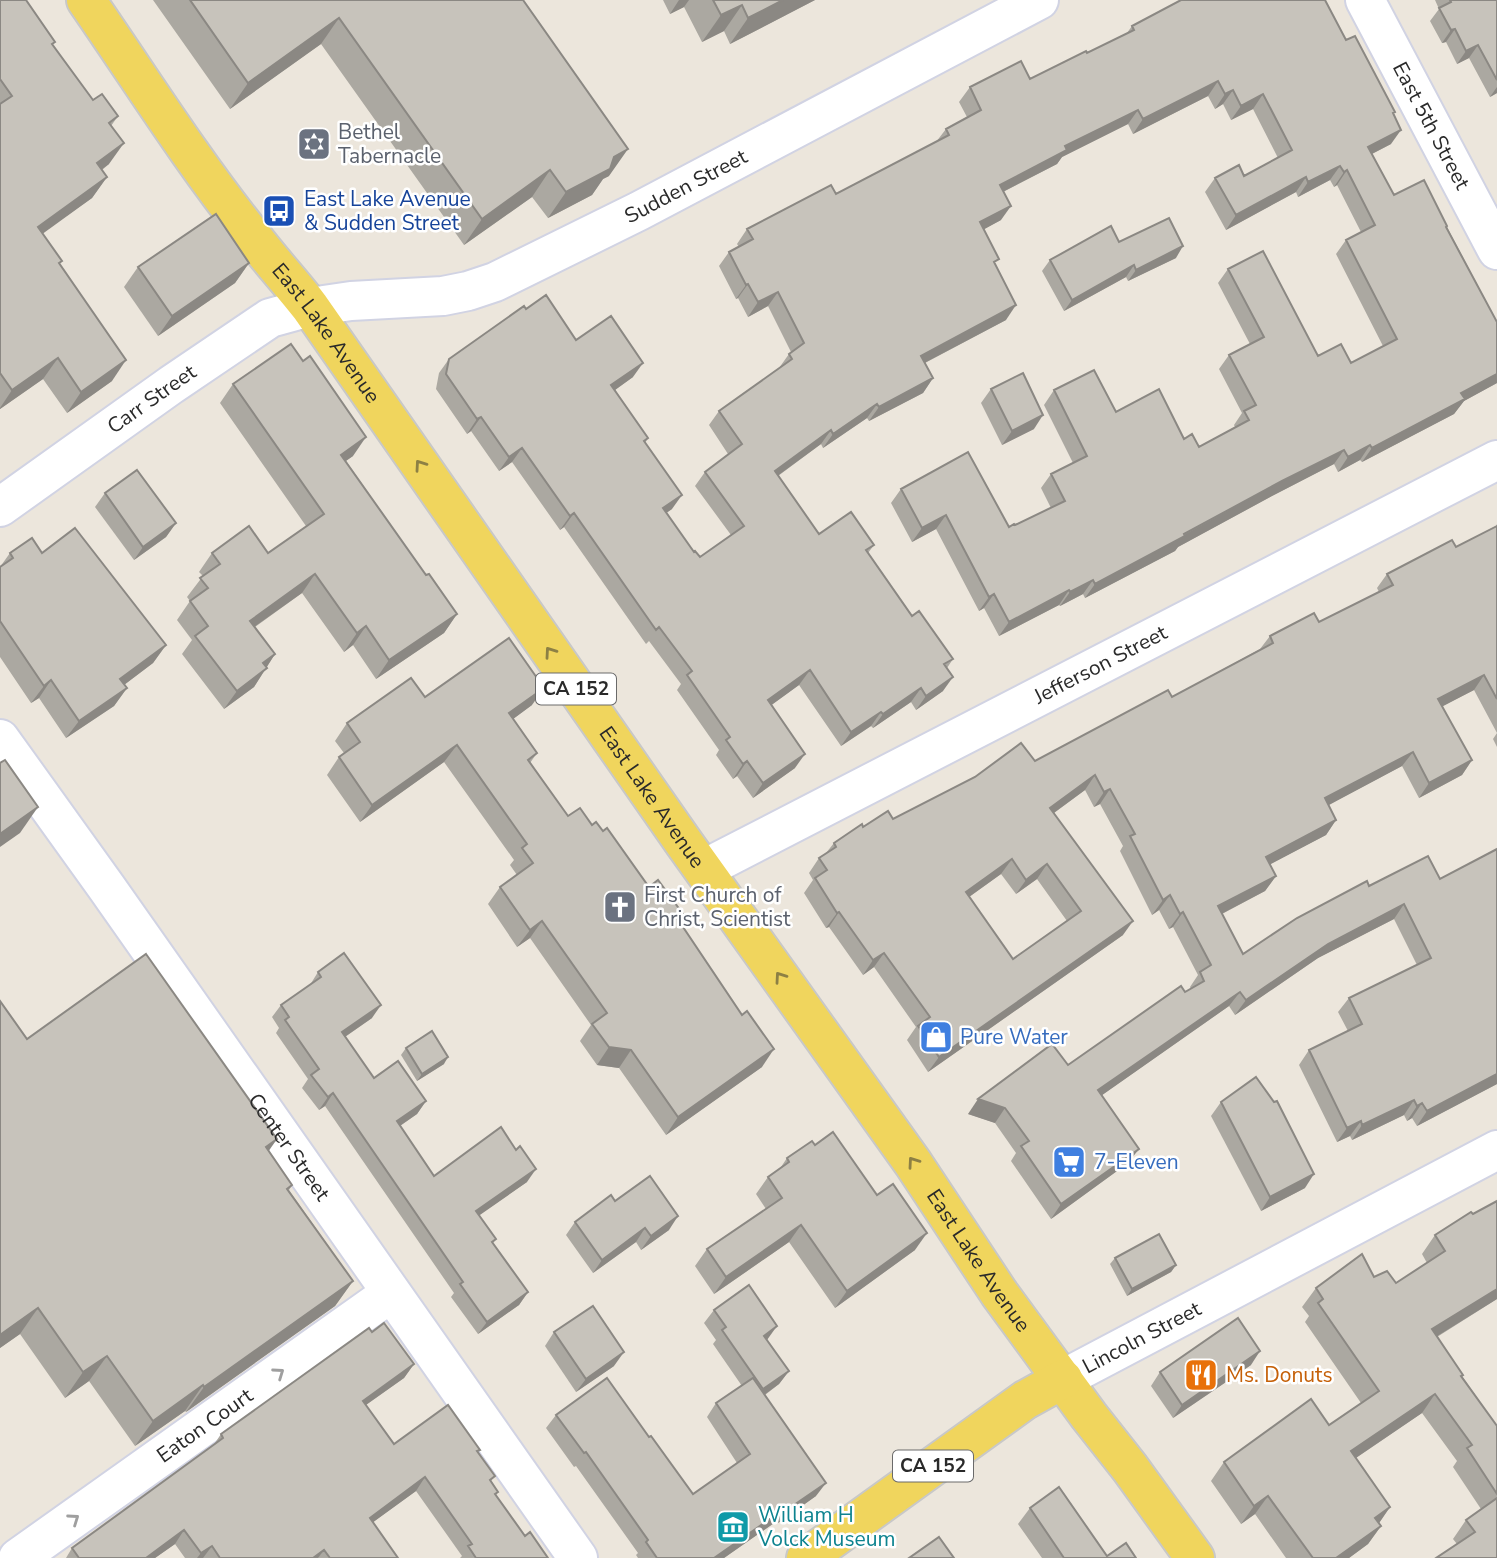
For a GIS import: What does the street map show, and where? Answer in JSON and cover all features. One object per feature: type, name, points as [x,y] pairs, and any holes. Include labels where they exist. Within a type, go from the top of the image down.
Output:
[{"type":"main road","name":"East Lake Avenue","points":[[86,0],[208,178],[310,307],[526,618],[913,1163],[999,1293],[1195,1558]]},
{"type":"main road","name":"Lincoln Street","points":[[806,1558],[1025,1400],[1063,1379]]},
{"type":"street","name":"Sudden Street","points":[[310,307],[351,301],[443,296],[495,282],[639,211],[1040,0]]},
{"type":"street","name":"East 5th Street","points":[[1365,0],[1497,250]]},
{"type":"street","name":"Carr Street","points":[[0,507],[270,318],[310,307]]},
{"type":"street","name":"Jefferson Street","points":[[704,869],[1497,460]]},
{"type":"street","name":"Center Street","points":[[0,739],[578,1558]]},
{"type":"street","name":"Lincoln Street","points":[[1063,1379],[1497,1150]]},
{"type":"street","name":"Eaton Court","points":[[18,1558],[391,1293]]},
{"type":"building","points":[[0,0],[26,0],[55,42],[52,44],[93,100],[102,94],[118,116],[109,123],[124,143],[97,163],[107,177],[38,227],[62,261],[59,263],[126,360],[81,392],[58,358],[12,390],[0,373],[0,104],[12,96],[0,79]]},
{"type":"building","points":[[190,0],[523,0],[628,149],[614,157],[610,169],[566,192],[550,170],[482,219],[339,18],[248,83]]},
{"type":"building","points":[[713,0],[783,0],[748,18],[742,5],[721,15]]},
{"type":"building","points":[[1181,0],[1325,0],[1346,40],[1355,36],[1395,112],[1393,113],[1401,130],[1368,147],[1394,195],[1424,180],[1497,322],[1497,374],[1461,393],[1465,399],[1372,448],[1370,445],[1348,457],[1344,450],[1095,584],[1093,580],[1070,592],[1069,590],[1009,622],[994,594],[989,597],[946,515],[922,528],[901,489],[968,452],[1009,527],[1065,501],[1051,474],[1087,456],[1054,390],[1094,370],[1116,412],[1159,389],[1184,439],[1192,434],[1199,447],[1249,420],[1244,411],[1256,405],[1229,355],[1264,337],[1228,269],[1263,251],[1318,356],[1341,344],[1351,363],[1397,339],[1346,240],[1375,225],[1347,170],[1344,172],[1340,166],[1308,182],[1306,177],[1236,215],[1215,178],[1239,165],[1244,176],[1292,150],[1263,94],[1241,106],[1233,90],[1225,94],[1218,81],[1143,119],[1138,110],[1065,146],[1067,150],[1000,185],[1011,206],[980,222],[999,259],[994,262],[1016,305],[921,356],[933,378],[879,407],[877,404],[833,434],[831,430],[775,471],[819,534],[851,512],[874,545],[866,550],[912,616],[919,611],[953,659],[944,664],[953,677],[926,696],[921,688],[851,732],[810,670],[768,700],[805,754],[763,783],[747,761],[743,764],[726,740],[730,737],[687,675],[692,671],[659,627],[656,630],[574,513],[570,516],[522,448],[509,457],[481,417],[477,419],[446,374],[449,359],[524,306],[526,309],[546,295],[576,340],[611,316],[643,363],[611,385],[648,438],[644,441],[682,495],[663,508],[700,557],[744,526],[705,472],[742,444],[719,411],[792,359],[789,354],[804,343],[778,292],[758,302],[729,252],[753,239],[747,229],[831,185],[836,194],[949,135],[946,129],[981,110],[970,87],[1021,61],[1030,79],[1134,30],[1132,26]]},
{"type":"building","points":[[1450,0],[1497,0],[1497,80],[1478,45],[1466,51],[1455,29],[1451,30],[1439,8],[1451,2]]},
{"type":"building","points":[[216,214],[249,263],[172,316],[138,267]]},
{"type":"building","points":[[1169,218],[1183,246],[1136,270],[1134,265],[1072,300],[1050,260],[1111,226],[1119,242]]},
{"type":"building","points":[[291,344],[303,361],[310,356],[366,437],[341,455],[457,614],[389,660],[366,626],[357,633],[315,574],[250,621],[275,654],[263,663],[267,668],[237,691],[195,636],[208,626],[190,601],[208,588],[200,578],[220,564],[212,553],[249,526],[268,553],[324,514],[233,384]]},
{"type":"building","points":[[1023,373],[1043,415],[1012,431],[991,389]]},
{"type":"building","points":[[137,470],[176,523],[143,547],[105,493]]},
{"type":"building","points":[[1497,526],[1497,699],[1484,675],[1438,699],[1472,760],[1429,783],[1413,752],[1325,798],[1336,820],[1266,857],[1276,876],[1218,906],[1243,954],[1297,918],[1367,881],[1369,886],[1428,856],[1440,879],[1497,849],[1497,1074],[1427,1111],[1422,1103],[1417,1106],[1414,1100],[1362,1125],[1361,1121],[1347,1128],[1309,1050],[1362,1024],[1349,998],[1431,958],[1404,904],[1328,944],[1246,1000],[1240,992],[1098,1090],[1139,1149],[1061,1204],[1021,1146],[1029,1141],[1005,1108],[978,1099],[1052,1044],[1068,1065],[1181,986],[1185,992],[1204,981],[1200,972],[1211,965],[1183,912],[1180,914],[1170,895],[1163,900],[1130,836],[1135,834],[1110,789],[1104,792],[1095,775],[1050,808],[1133,921],[939,1057],[918,1026],[930,1017],[884,953],[873,960],[839,912],[837,913],[815,878],[827,870],[819,858],[836,847],[834,843],[862,824],[863,827],[888,811],[893,819],[975,777],[1021,743],[1035,761],[1168,690],[1172,697],[1273,643],[1270,636],[1314,613],[1319,622],[1393,585],[1387,574],[1452,540],[1456,547]],"holes":[[[1012,859],[1026,880],[1047,864],[1081,911],[1013,959],[966,892]]]},
{"type":"building","points":[[75,528],[166,645],[120,679],[127,688],[79,721],[51,680],[44,686],[0,621],[0,567],[13,558],[10,553],[32,538],[42,553]]},
{"type":"building","points":[[509,638],[544,688],[509,713],[537,753],[528,760],[568,816],[580,808],[592,825],[596,822],[603,831],[607,828],[649,887],[658,880],[683,914],[677,918],[742,1015],[747,1011],[774,1049],[678,1117],[631,1050],[609,1047],[592,1024],[607,1013],[542,921],[530,930],[500,887],[533,863],[522,848],[527,844],[457,745],[372,805],[339,757],[360,742],[347,723],[411,678],[425,697]]},
{"type":"building","points":[[5,760],[38,807],[0,834],[0,763]]},
{"type":"building","points":[[344,953],[381,1005],[342,1032],[374,1078],[398,1061],[426,1101],[397,1121],[434,1176],[501,1127],[516,1150],[520,1146],[536,1169],[476,1211],[496,1239],[492,1242],[528,1292],[487,1322],[460,1284],[463,1282],[333,1093],[328,1097],[311,1075],[319,1069],[285,1020],[289,1017],[281,1005],[321,977],[318,972]]},
{"type":"building","points":[[146,954],[277,1139],[266,1147],[292,1185],[287,1189],[353,1281],[153,1421],[107,1356],[83,1372],[38,1308],[0,1335],[0,1001],[27,1039]]},
{"type":"building","points":[[432,1031],[448,1057],[422,1074],[406,1048]]},
{"type":"building","points":[[1256,1077],[1274,1102],[1277,1101],[1314,1174],[1270,1197],[1221,1102]]},
{"type":"building","points":[[833,1132],[877,1195],[893,1184],[927,1233],[847,1291],[801,1225],[726,1277],[707,1249],[782,1198],[768,1177],[789,1162],[787,1158],[812,1141],[815,1145]]},
{"type":"building","points":[[650,1176],[678,1216],[651,1236],[645,1228],[602,1260],[575,1222],[611,1195],[615,1201]]},
{"type":"building","points":[[1497,1201],[1497,1289],[1432,1329],[1497,1426],[1497,1494],[1467,1448],[1472,1445],[1435,1394],[1351,1451],[1390,1507],[1375,1518],[1381,1526],[1336,1558],[1313,1558],[1268,1496],[1254,1506],[1224,1462],[1311,1399],[1329,1425],[1379,1391],[1318,1303],[1323,1299],[1316,1288],[1362,1254],[1374,1277],[1387,1271],[1396,1283],[1445,1251],[1435,1235],[1471,1212],[1473,1214]]},
{"type":"building","points":[[1159,1234],[1176,1265],[1132,1289],[1115,1258]]},
{"type":"building","points":[[749,1285],[777,1326],[764,1336],[789,1371],[763,1389],[722,1330],[726,1327],[714,1310]]},
{"type":"building","points":[[593,1306],[624,1352],[586,1379],[554,1332]]},
{"type":"building","name":"Ms. Donuts","points":[[1238,1318],[1260,1351],[1182,1405],[1160,1372]]},
{"type":"building","points":[[384,1323],[414,1364],[363,1401],[394,1444],[448,1405],[495,1476],[490,1480],[498,1492],[495,1494],[525,1536],[530,1532],[548,1558],[476,1558],[468,1546],[472,1544],[425,1477],[370,1518],[398,1558],[330,1558],[324,1550],[313,1558],[220,1558],[212,1546],[201,1553],[184,1530],[146,1558],[79,1558],[72,1548],[223,1438],[221,1434],[369,1328],[372,1332]]},
{"type":"building","points":[[607,1378],[693,1494],[750,1454],[716,1403],[753,1378],[826,1483],[714,1558],[657,1558],[646,1542],[648,1540],[586,1452],[584,1453],[556,1415]]},
{"type":"building","points":[[1059,1487],[1107,1556],[1126,1543],[1136,1558],[1064,1558],[1030,1508]]},
{"type":"building","points":[[1497,1498],[1497,1558],[1436,1558],[1475,1532],[1466,1520]]},
{"type":"building","points":[[939,1537],[954,1558],[909,1558]]},
{"type":"place","name":"Bethel Tabernacle","points":[[314,144]]},
{"type":"place","name":"East Lake Avenue & Sudden Street","points":[[279,211]]},
{"type":"place","name":"First Church of Christ, Scientist","points":[[620,907]]},
{"type":"place","name":"Pure Water","points":[[936,1037]]},
{"type":"place","name":"7-Eleven","points":[[1069,1162]]},
{"type":"place","name":"Ms. Donuts","points":[[1201,1375]]},
{"type":"place","name":"William H Volck Museum","points":[[733,1527]]}]
